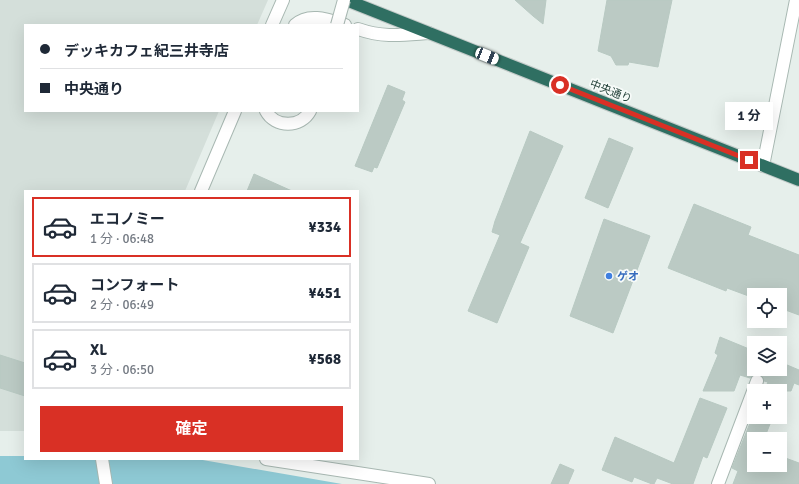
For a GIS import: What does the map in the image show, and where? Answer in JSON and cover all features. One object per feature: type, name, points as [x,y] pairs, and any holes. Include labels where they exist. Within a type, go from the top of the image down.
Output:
[{"type":"highway","name":"中央通り","points":[[350,1],[799,180]]},
{"type":"street","points":[[272,24],[283,0]]},
{"type":"street","points":[[763,166],[796,0]]},
{"type":"street","points":[[338,24],[350,1]]},
{"type":"street","points":[[297,24],[307,18],[321,18],[342,24]]},
{"type":"street","points":[[359,29],[372,34],[393,36],[429,33]]},
{"type":"street","points":[[201,190],[235,112]]},
{"type":"street","points":[[267,112],[269,116],[288,124],[297,123],[309,112]]},
{"type":"street","points":[[718,484],[757,381]]},
{"type":"street","points":[[102,460],[106,484]]},
{"type":"street","points":[[273,460],[429,484]]},
{"type":"shaded area","points":[[0,0],[268,0],[257,24],[24,24],[24,112],[219,112],[185,190],[24,190],[24,431],[0,431]]},
{"type":"water","points":[[0,456],[24,456],[24,460],[203,460],[342,484],[0,484]]},
{"type":"building","points":[[515,0],[546,0],[543,24],[533,16]]},
{"type":"building","points":[[607,0],[672,0],[658,67],[629,62],[628,65],[616,65],[611,56],[598,51]]},
{"type":"building","points":[[388,85],[405,92],[402,100],[405,102],[377,168],[374,167],[372,172],[355,166]]},
{"type":"building","points":[[530,131],[563,146],[520,243],[529,247],[497,323],[468,311],[500,235],[492,232],[495,221]]},
{"type":"building","points":[[609,138],[633,148],[608,208],[585,198]]},
{"type":"building","points":[[254,174],[290,190],[247,190]]},
{"type":"building","points":[[694,204],[751,227],[748,235],[799,255],[799,315],[787,311],[787,288],[747,288],[747,295],[727,288],[726,291],[668,268]]},
{"type":"building","name":"ゲオ","points":[[604,219],[650,236],[613,333],[570,316]]},
{"type":"building","points":[[720,337],[747,348],[747,376],[753,376],[750,378],[740,375],[734,391],[703,391],[718,355],[715,353]]},
{"type":"building","points":[[0,355],[24,363],[24,396],[0,388]]},
{"type":"building","points":[[787,365],[799,370],[799,385],[794,383],[791,391],[787,391],[787,384],[767,384],[768,382],[764,381],[761,376],[787,376]]},
{"type":"building","points":[[700,398],[727,408],[707,458],[703,456],[693,484],[673,484],[657,478],[654,484],[652,484],[634,477],[632,482],[602,470],[615,437],[674,463]]},
{"type":"building","points":[[750,424],[770,424],[767,432],[747,432],[747,472],[787,472],[787,459],[799,463],[799,484],[733,484],[738,471],[732,468]]},
{"type":"building","points":[[560,464],[574,470],[568,484],[551,484]]},
{"type":"place","name":"ゲオ","points":[[609,276]]},
{"type":"route","points":[[560,85],[749,160]]}]
